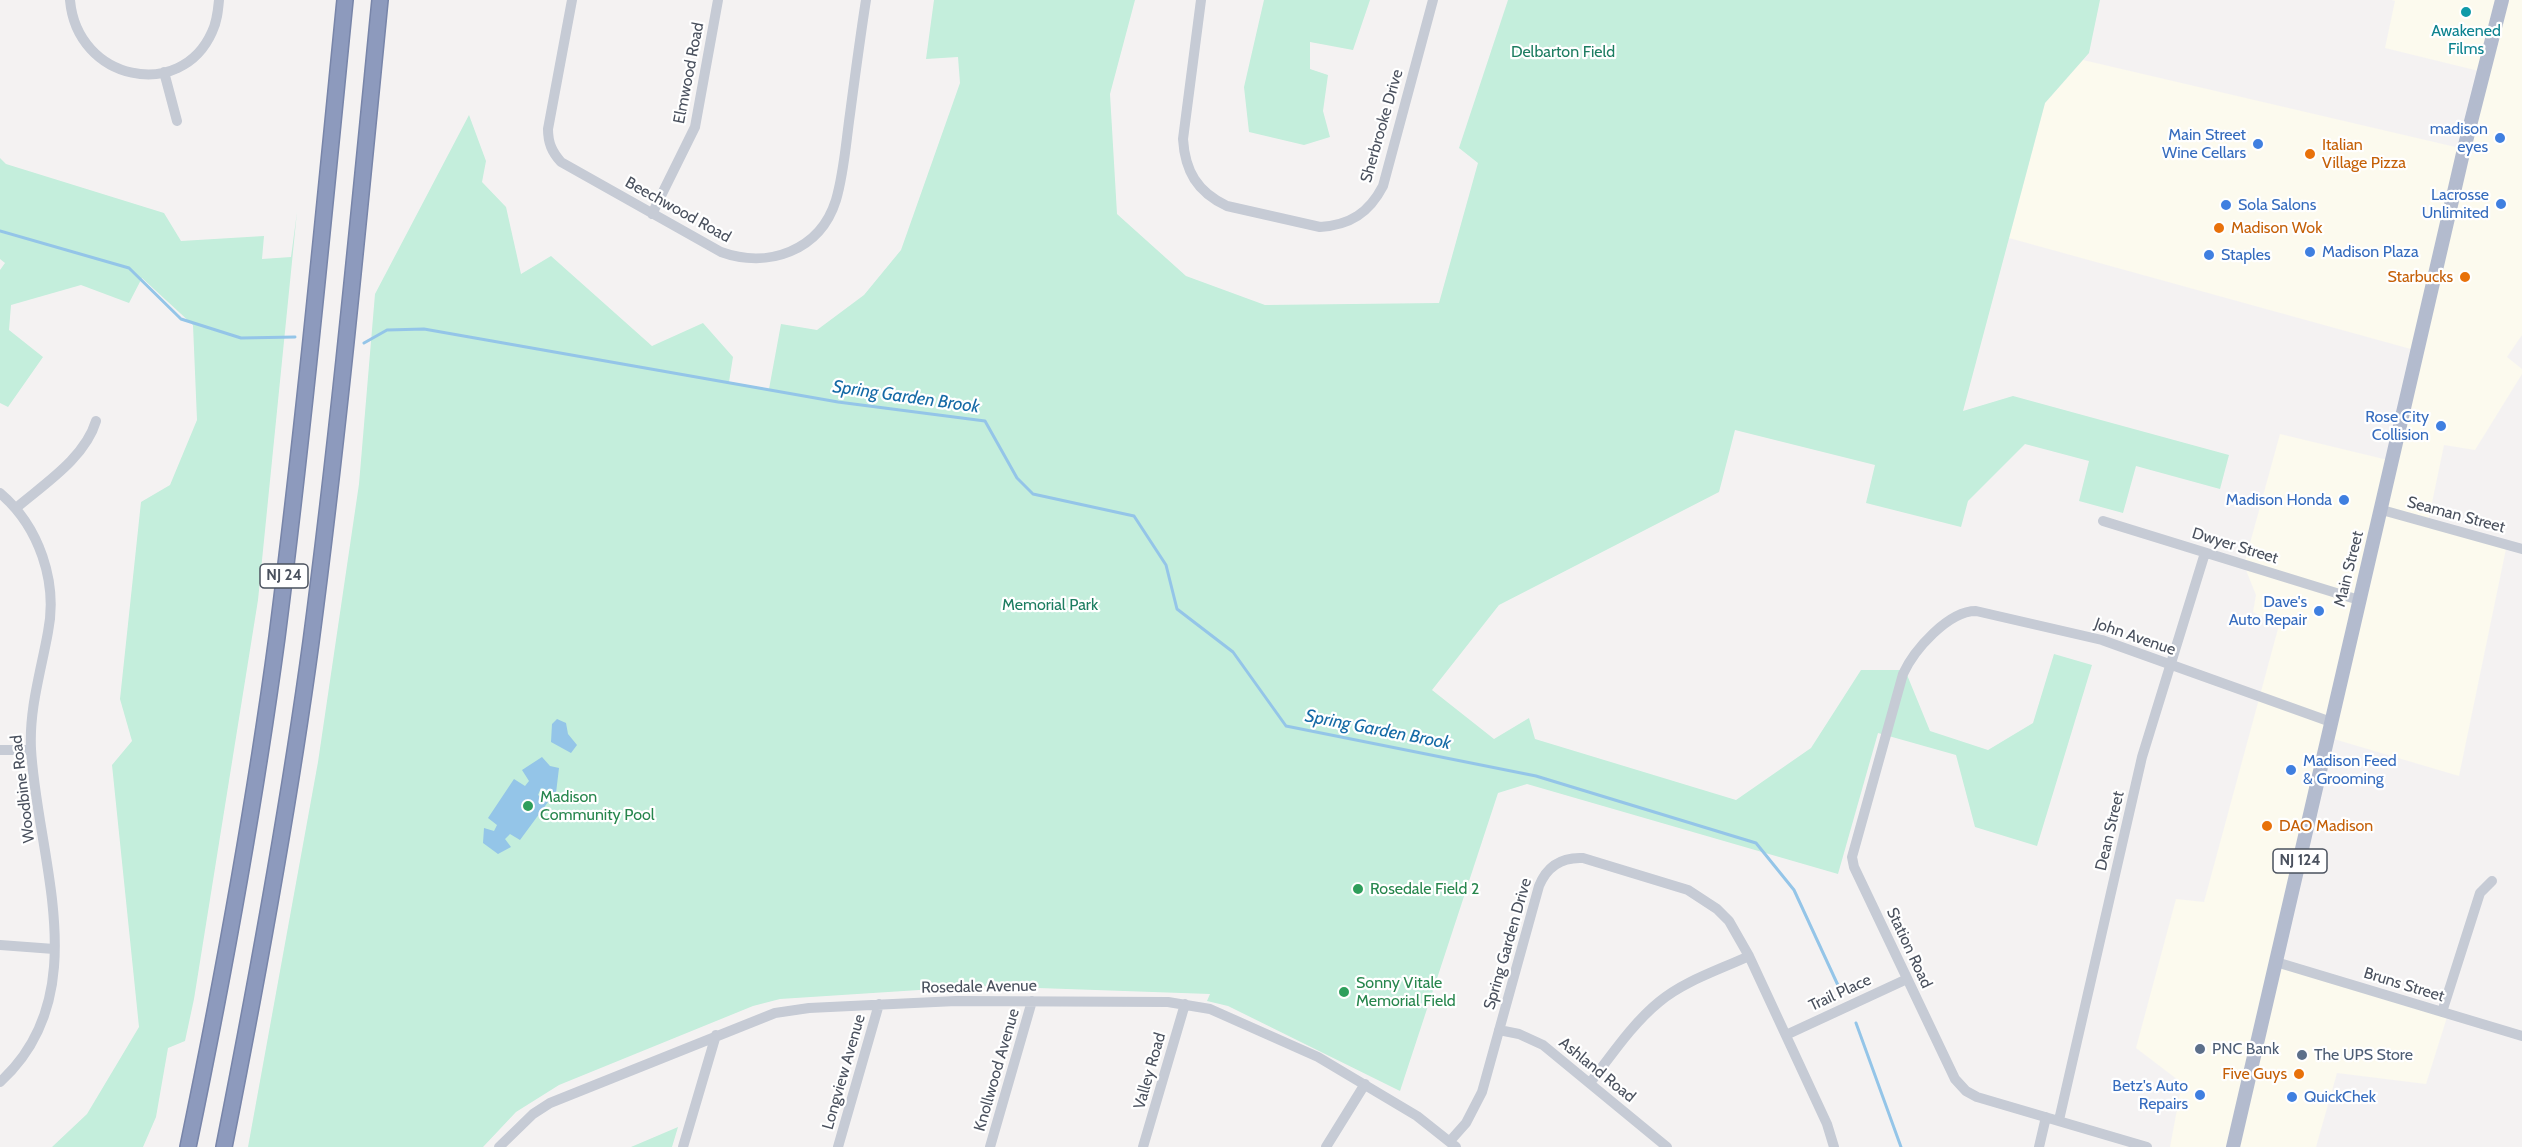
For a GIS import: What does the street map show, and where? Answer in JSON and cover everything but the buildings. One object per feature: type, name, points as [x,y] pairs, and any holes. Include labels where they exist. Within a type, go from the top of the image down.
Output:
[{"type":"highway","name":"NJ 24","points":[[188,1147],[234,909],[276,639],[306,397],[345,0]]},
{"type":"highway","name":"NJ 24","points":[[224,1147],[267,921],[311,645],[340,402],[380,0]]},
{"type":"main road","name":"Main Street","points":[[2233,1147],[2464,149],[2502,0]]},
{"type":"street","points":[[70,0],[76,31],[92,53],[103,62],[130,73],[164,72],[186,61],[206,43],[216,21],[219,0]]},
{"type":"street","name":"Beechwood Road","points":[[572,0],[548,129],[550,146],[561,162],[652,214],[721,252],[750,260],[779,257],[813,238],[830,214],[838,190],[866,0]]},
{"type":"street","name":"Elmwood Road","points":[[652,214],[695,127],[718,0]]},
{"type":"street","name":"Sherbrooke Drive","points":[[1201,0],[1183,139],[1184,154],[1190,174],[1202,191],[1227,206],[1320,227],[1335,226],[1359,216],[1377,199],[1383,186],[1432,0]]},
{"type":"street","points":[[164,72],[177,121]]},
{"type":"street","points":[[16,508],[82,449],[93,433],[96,421]]},
{"type":"street","name":"Woodbine Road","points":[[0,493],[16,508],[33,534],[42,555],[50,591],[49,630],[34,695],[31,750],[51,885],[54,949],[51,991],[39,1030],[22,1059],[0,1082]]},
{"type":"street","name":"Seaman Street","points":[[2382,510],[2522,549]]},
{"type":"street","name":"Dwyer Street","points":[[2103,521],[2359,600]]},
{"type":"street","name":"Dean Street","points":[[2059,1120],[2142,757],[2172,666],[2205,553]]},
{"type":"street","name":"John Avenue","points":[[1932,636],[1955,616],[1976,611],[2086,635],[2331,722]]},
{"type":"street","name":"Station Road","points":[[1932,636],[1916,651],[1903,674],[1852,857],[1854,867],[1958,1083],[1977,1097],[2147,1147]]},
{"type":"street","points":[[0,750],[31,750]]},
{"type":"street","name":"Spring Garden Drive","points":[[1453,1144],[1482,1092],[1539,886],[1548,870],[1564,859],[1583,858],[1682,888],[1703,898],[1729,921],[1749,956],[1786,1035],[1827,1124],[1834,1147]]},
{"type":"street","points":[[2442,1012],[2480,894],[2492,881]]},
{"type":"street","points":[[0,945],[54,949]]},
{"type":"street","points":[[1590,1083],[1647,1013],[1660,1001],[1749,956]]},
{"type":"street","name":"Bruns Street","points":[[2276,962],[2522,1036]]},
{"type":"street","name":"Trail Place","points":[[1786,1035],[1907,979]]},
{"type":"street","name":"Rosedale Avenue","points":[[500,1147],[533,1114],[550,1103],[716,1035],[784,1011],[879,1005],[1032,1001],[1185,1004],[1226,1013],[1296,1045],[1365,1084],[1417,1116],[1453,1144]]},
{"type":"street","name":"Knollwood Avenue","points":[[990,1147],[1032,1001]]},
{"type":"street","name":"Valley Road","points":[[1143,1147],[1185,1004]]},
{"type":"street","name":"Longview Avenue","points":[[838,1147],[879,1005]]},
{"type":"street","name":"Ashland Road","points":[[1499,1030],[1538,1042],[1667,1147]]},
{"type":"street","points":[[683,1147],[716,1035]]},
{"type":"street","points":[[1326,1147],[1365,1084]]},
{"type":"street","points":[[2040,1147],[2046,1117]]},
{"type":"shaded area","points":[[2392,0],[2522,0],[2522,335],[2507,357],[2522,369],[2522,374],[2475,450],[2444,445],[2428,522],[2507,544],[2459,776],[2327,737],[2280,962],[2448,1014],[2426,1084],[2337,1073],[2316,1147],[2170,1147],[2182,1083],[2136,1048],[2176,899],[2204,902],[2279,625],[2253,612],[2256,595],[2244,565],[2280,434],[2392,461],[2418,351],[2009,238],[2045,103],[2083,60],[2464,149],[2483,72],[2385,48],[2395,1]]},
{"type":"green space","name":"Memorial Park","points":[[934,0],[1135,0],[1110,94],[1117,214],[1186,276],[1265,305],[1439,303],[1478,163],[1459,148],[1508,0],[2100,0],[2089,53],[2045,103],[1963,411],[2013,396],[2229,455],[2220,489],[2136,466],[2123,513],[2079,501],[2089,461],[2025,444],[1968,501],[1961,527],[1866,503],[1875,465],[1735,430],[1719,492],[1499,605],[1432,690],[1494,739],[1529,718],[1535,739],[1736,800],[1811,748],[1861,670],[1905,670],[1930,731],[1988,750],[2033,723],[2054,654],[2092,665],[2037,846],[1975,827],[1956,755],[1878,733],[1838,874],[1527,784],[1498,793],[1400,1091],[1228,1006],[1207,1001],[1210,994],[981,986],[780,999],[753,1006],[559,1085],[516,1112],[483,1147],[248,1147],[318,762],[359,484],[375,294],[469,115],[486,161],[482,182],[506,207],[521,274],[551,256],[652,346],[703,323],[733,357],[729,382],[769,389],[781,324],[817,330],[864,295],[901,250],[960,83],[958,57],[926,59]]},
{"type":"green space","points":[[1264,0],[1370,0],[1353,50],[1310,42],[1310,69],[1328,75],[1323,111],[1330,137],[1304,145],[1249,132],[1244,87]]},
{"type":"green space","points":[[0,158],[6,164],[164,213],[181,241],[264,236],[262,259],[291,257],[297,212],[258,600],[194,999],[185,1041],[168,1048],[156,1117],[143,1147],[52,1147],[87,1114],[139,1027],[112,765],[132,741],[120,699],[141,502],[170,485],[197,420],[193,325],[142,278],[129,303],[81,285],[11,305],[9,330],[43,357],[8,407],[0,403],[0,270],[5,263],[0,259]]},
{"type":"green space","points":[[678,1127],[672,1147],[631,1147]]},
{"type":"water","points":[[557,719],[566,723],[568,734],[577,745],[571,753],[551,742],[552,724]]},
{"type":"water","points":[[542,757],[550,766],[559,768],[556,793],[541,788],[538,795],[548,802],[520,840],[510,834],[505,839],[511,847],[498,854],[483,843],[484,828],[494,831],[497,825],[488,818],[514,779],[525,786],[529,781],[522,770]]},
{"type":"waterway","name":"Spring Garden Brook","points":[[0,231],[129,268],[181,319],[241,338],[295,337]]},
{"type":"waterway","name":"Spring Garden Brook","points":[[364,343],[387,330],[424,329],[838,402],[985,421],[1017,478],[1033,494],[1134,516],[1166,565],[1177,609],[1233,652],[1286,726],[1536,776],[1756,843],[1794,890],[1842,994]]},
{"type":"waterway","name":"Spring Garden Brook","points":[[1856,1023],[1901,1147]]},
{"type":"place","name":"Awakened Films","points":[[2466,12]]},
{"type":"place","name":"madison eyes","points":[[2500,138]]},
{"type":"place","name":"Main Street Wine Cellars","points":[[2258,144]]},
{"type":"place","name":"Italian Village Pizza","points":[[2310,154]]},
{"type":"place","name":"Lacrosse Unlimited","points":[[2501,204]]},
{"type":"place","name":"Sola Salons","points":[[2226,205]]},
{"type":"place","name":"Madison Wok","points":[[2219,228]]},
{"type":"place","name":"Madison Plaza","points":[[2310,252]]},
{"type":"place","name":"Staples","points":[[2209,255]]},
{"type":"place","name":"Starbucks","points":[[2465,277]]},
{"type":"place","name":"Rose City Collision","points":[[2441,426]]},
{"type":"place","name":"Madison Honda","points":[[2344,500]]},
{"type":"place","name":"Dave's Auto Repair","points":[[2319,611]]},
{"type":"place","name":"Madison Feed & Grooming","points":[[2291,770]]},
{"type":"place","name":"Madison Community Pool","points":[[528,806]]},
{"type":"place","name":"DAO Madison","points":[[2267,826]]},
{"type":"place","name":"Rosedale Field 2","points":[[1358,889]]},
{"type":"place","name":"Sonny Vitale Memorial Field","points":[[1344,992]]},
{"type":"place","name":"PNC Bank","points":[[2200,1049]]},
{"type":"place","name":"The UPS Store","points":[[2302,1055]]},
{"type":"place","name":"Five Guys","points":[[2299,1074]]},
{"type":"place","name":"Betz's Auto Repairs","points":[[2200,1095]]},
{"type":"place","name":"QuickChek","points":[[2292,1097]]},
{"type":"park label","name":"Delbarton Field","points":[[1563,52]]}]
